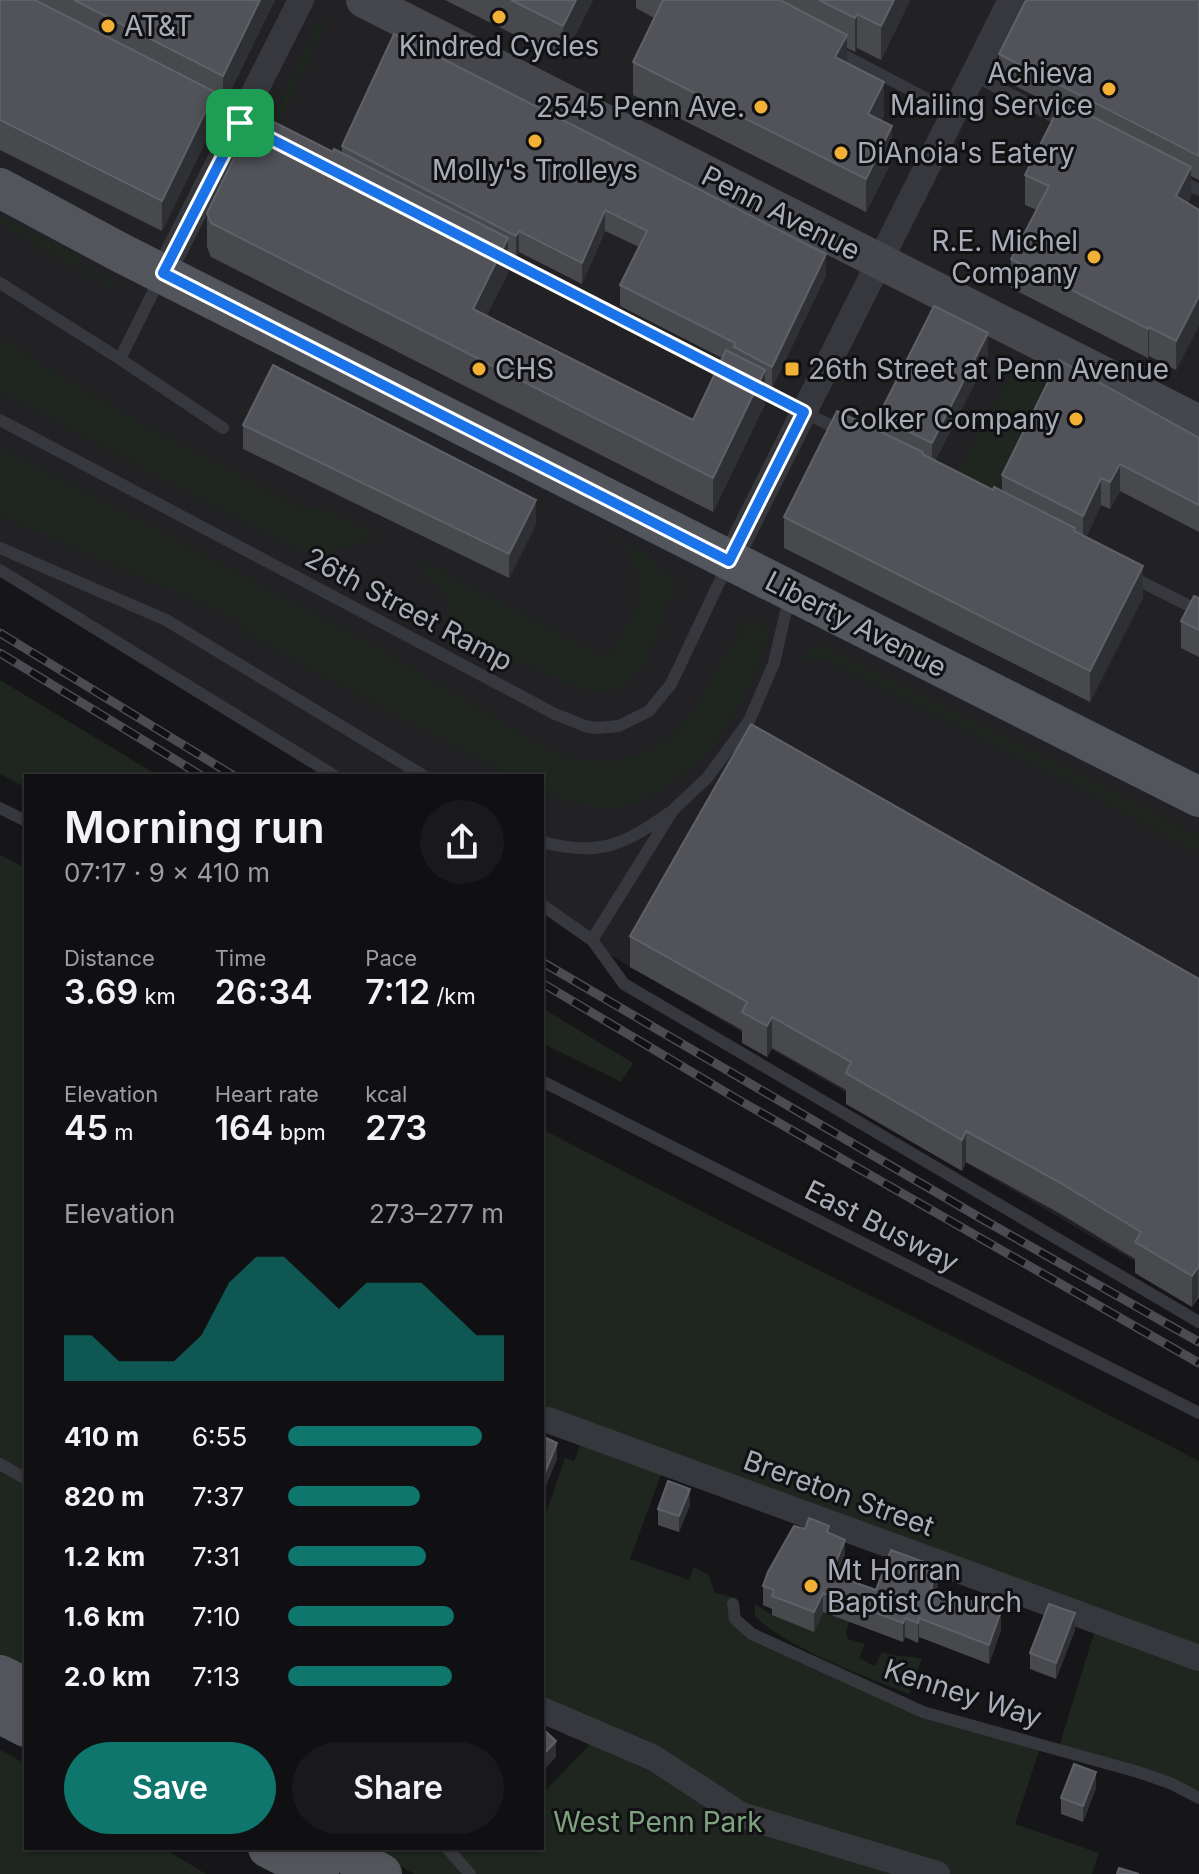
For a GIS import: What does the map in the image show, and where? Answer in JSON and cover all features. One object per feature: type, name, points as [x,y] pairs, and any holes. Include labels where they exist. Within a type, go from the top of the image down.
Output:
[{"type":"main road","name":"Liberty Avenue","points":[[0,188],[729,561],[1199,797]]},
{"type":"main road","points":[[0,1675],[24,1687]]},
{"type":"main road","points":[[0,1714],[24,1726]]},
{"type":"main road","points":[[272,1850],[319,1874]]},
{"type":"main road","points":[[340,1850],[382,1874]]},
{"type":"street","points":[[163,273],[244,125],[301,0]]},
{"type":"street","name":"Penn Avenue","points":[[364,0],[1199,423]]},
{"type":"street","points":[[729,561],[1011,0]]},
{"type":"street","name":"Brereton Street","points":[[548,1420],[1199,1658]]},
{"type":"street","points":[[544,1711],[654,1758],[741,1815],[937,1874]]},
{"type":"lane","points":[[825,46],[954,113]]},
{"type":"lane","points":[[973,75],[1074,127]]},
{"type":"lane","points":[[196,101],[244,125]]},
{"type":"lane","points":[[1171,176],[1199,190]]},
{"type":"lane","points":[[485,249],[854,437]]},
{"type":"lane","points":[[120,359],[163,273]]},
{"type":"lane","points":[[0,283],[223,428]]},
{"type":"lane","name":"26th Street Ramp","points":[[0,420],[530,701],[585,726],[619,726],[649,711],[671,684],[729,561]]},
{"type":"lane","points":[[0,548],[166,620],[421,774]]},
{"type":"lane","points":[[0,570],[332,774]]},
{"type":"lane","points":[[1117,570],[1199,611]]},
{"type":"lane","points":[[544,843],[568,849],[617,845],[641,833],[673,810],[707,778],[749,721],[774,663],[790,591]]},
{"type":"lane","points":[[0,808],[24,820]]},
{"type":"lane","points":[[592,940],[673,810]]},
{"type":"lane","points":[[544,906],[592,940],[624,984],[1199,1322]]},
{"type":"lane","name":"East Busway","points":[[544,1082],[1199,1413]]},
{"type":"lane","points":[[0,1464],[24,1478]]},
{"type":"lane","name":"Kenney Way","points":[[733,1604],[735,1619],[752,1634],[923,1712],[1138,1772],[1170,1783],[1199,1798]]},
{"type":"lane","points":[[449,1850],[470,1874]]},
{"type":"shaded area","points":[[0,0],[1199,0],[1199,1299],[630,967],[544,913],[544,774],[322,774],[0,573]]},
{"type":"green space","points":[[320,18],[327,22],[277,126],[270,122]]},
{"type":"green space","points":[[0,214],[81,256],[78,263],[114,282],[111,288],[0,223]]},
{"type":"green space","points":[[0,338],[113,407],[227,470],[306,510],[319,506],[375,536],[318,557],[295,549],[0,391]]},
{"type":"green space","points":[[1016,364],[1059,387],[1003,499],[959,472]]},
{"type":"green space","points":[[0,447],[356,636],[542,746],[575,760],[616,762],[648,752],[669,739],[691,716],[722,660],[740,636],[736,631],[758,619],[765,630],[765,646],[753,678],[734,713],[708,751],[656,793],[632,804],[602,808],[544,792],[544,774],[508,774],[246,634],[239,619],[0,515]]},
{"type":"green space","points":[[619,538],[647,556],[664,573],[669,571],[675,582],[676,598],[670,597],[645,662],[631,679],[603,693],[552,676],[452,627],[448,600],[425,574],[422,561],[607,659],[637,609],[637,573]]},
{"type":"green space","points":[[815,646],[829,649],[1159,816],[1199,838],[1199,852],[1063,779],[826,660],[815,658],[800,661]]},
{"type":"green space","points":[[0,680],[156,774],[24,774],[24,787],[0,774]]},
{"type":"green space","points":[[0,855],[24,867],[24,1668],[0,1657]]},
{"type":"green space","points":[[544,1009],[633,1063],[621,1082],[544,1044]]},
{"type":"green space","name":"West Penn Park","points":[[544,1130],[1199,1461],[1199,1797],[1058,1750],[1097,1623],[665,1464],[630,1559],[689,1580],[694,1567],[709,1575],[715,1593],[733,1597],[735,1619],[923,1712],[1041,1745],[1015,1824],[1099,1853],[1092,1874],[414,1874],[372,1850],[544,1850],[544,1792],[600,1734],[544,1711],[544,1519],[565,1458],[574,1461],[580,1445],[544,1428]]},
{"type":"green space","points":[[827,1603],[850,1620],[846,1632],[848,1639],[865,1644],[859,1658],[875,1666],[882,1652],[922,1659],[909,1694],[806,1650],[768,1628],[755,1616],[755,1604],[772,1615]]},
{"type":"green space","points":[[0,1750],[24,1763],[24,1850],[166,1850],[206,1874],[0,1874]]},
{"type":"building","points":[[0,0],[35,0],[215,92],[162,201],[0,120]]},
{"type":"building","points":[[74,0],[260,0],[223,76]]},
{"type":"building","points":[[511,0],[576,0],[563,26]]},
{"type":"building","points":[[663,0],[780,0],[847,35],[835,57],[884,82],[868,114],[892,126],[866,179],[633,62]]},
{"type":"building","points":[[819,0],[894,0],[881,26],[857,14],[855,18]]},
{"type":"building","name":"Achieva Mailing Service","points":[[1026,0],[1199,0],[1199,156],[999,54]]},
{"type":"building","points":[[394,34],[826,254],[772,367],[734,347],[735,343],[620,285],[647,231],[605,210],[582,263],[519,231],[516,236],[342,146]]},
{"type":"building","points":[[1062,101],[1191,167],[1176,196],[1199,210],[1199,296],[1176,341],[1011,259],[1049,186],[1025,175]]},
{"type":"building","points":[[256,113],[333,152],[334,149],[508,238],[473,309],[693,420],[726,350],[765,370],[713,478],[211,223],[207,213]]},
{"type":"building","points":[[934,306],[988,333],[932,443],[878,417]]},
{"type":"building","points":[[1059,360],[1199,438],[1199,505],[1120,464],[1110,482],[1101,478],[1083,516],[1002,475]]},
{"type":"building","points":[[273,365],[536,500],[509,554],[243,425]]},
{"type":"building","points":[[837,411],[1075,528],[1074,531],[1143,566],[1090,671],[784,517]]},
{"type":"building","points":[[1194,596],[1199,598],[1199,630],[1181,621]]},
{"type":"building","points":[[751,724],[1199,979],[1199,1266],[1192,1276],[1135,1242],[1141,1232],[1059,1182],[966,1131],[962,1140],[846,1073],[851,1062],[772,1017],[767,1026],[742,1012],[747,1002],[630,936]]},
{"type":"building","points":[[544,1437],[557,1443],[544,1475]]},
{"type":"building","points":[[668,1481],[690,1489],[679,1516],[658,1509]]},
{"type":"building","points":[[809,1518],[829,1526],[827,1532],[845,1540],[831,1574],[876,1590],[891,1550],[938,1567],[931,1588],[1001,1611],[989,1645],[919,1618],[918,1623],[905,1618],[903,1623],[823,1593],[814,1612],[772,1596],[774,1590],[763,1586],[768,1572],[794,1526],[805,1529]]},
{"type":"building","points":[[1049,1604],[1075,1613],[1056,1663],[1030,1653]]},
{"type":"building","points":[[544,1730],[556,1741],[544,1754]]},
{"type":"building","points":[[1074,1764],[1096,1772],[1083,1806],[1061,1798]]},
{"type":"building","points":[[1119,1868],[1139,1874],[1117,1874]]},
{"type":"railway","points":[[0,633],[231,774]]},
{"type":"railway","points":[[0,653],[199,774]]},
{"type":"railway","points":[[544,963],[1199,1342]]},
{"type":"railway","points":[[544,984],[737,1099],[1199,1363]]},
{"type":"place","name":"Kindred Cycles","points":[[499,17]]},
{"type":"place","name":"AT&T","points":[[108,26]]},
{"type":"place","name":"Achieva Mailing Service","points":[[1109,89]]},
{"type":"place","name":"2545 Penn Ave.","points":[[761,107]]},
{"type":"place","name":"Molly's Trolleys","points":[[535,141]]},
{"type":"place","name":"DiAnoia's Eatery","points":[[841,153]]},
{"type":"place","name":"R.E. Michel Company","points":[[1094,257]]},
{"type":"place","name":"CHS","points":[[479,369]]},
{"type":"place","name":"26th Street at Penn Avenue","points":[[792,369]]},
{"type":"place","name":"Colker Company","points":[[1076,419]]},
{"type":"place","name":"Mt Horran Baptist Church","points":[[811,1586]]},
{"type":"route","points":[[240,123],[804,412],[729,561],[163,273],[240,123]]}]
